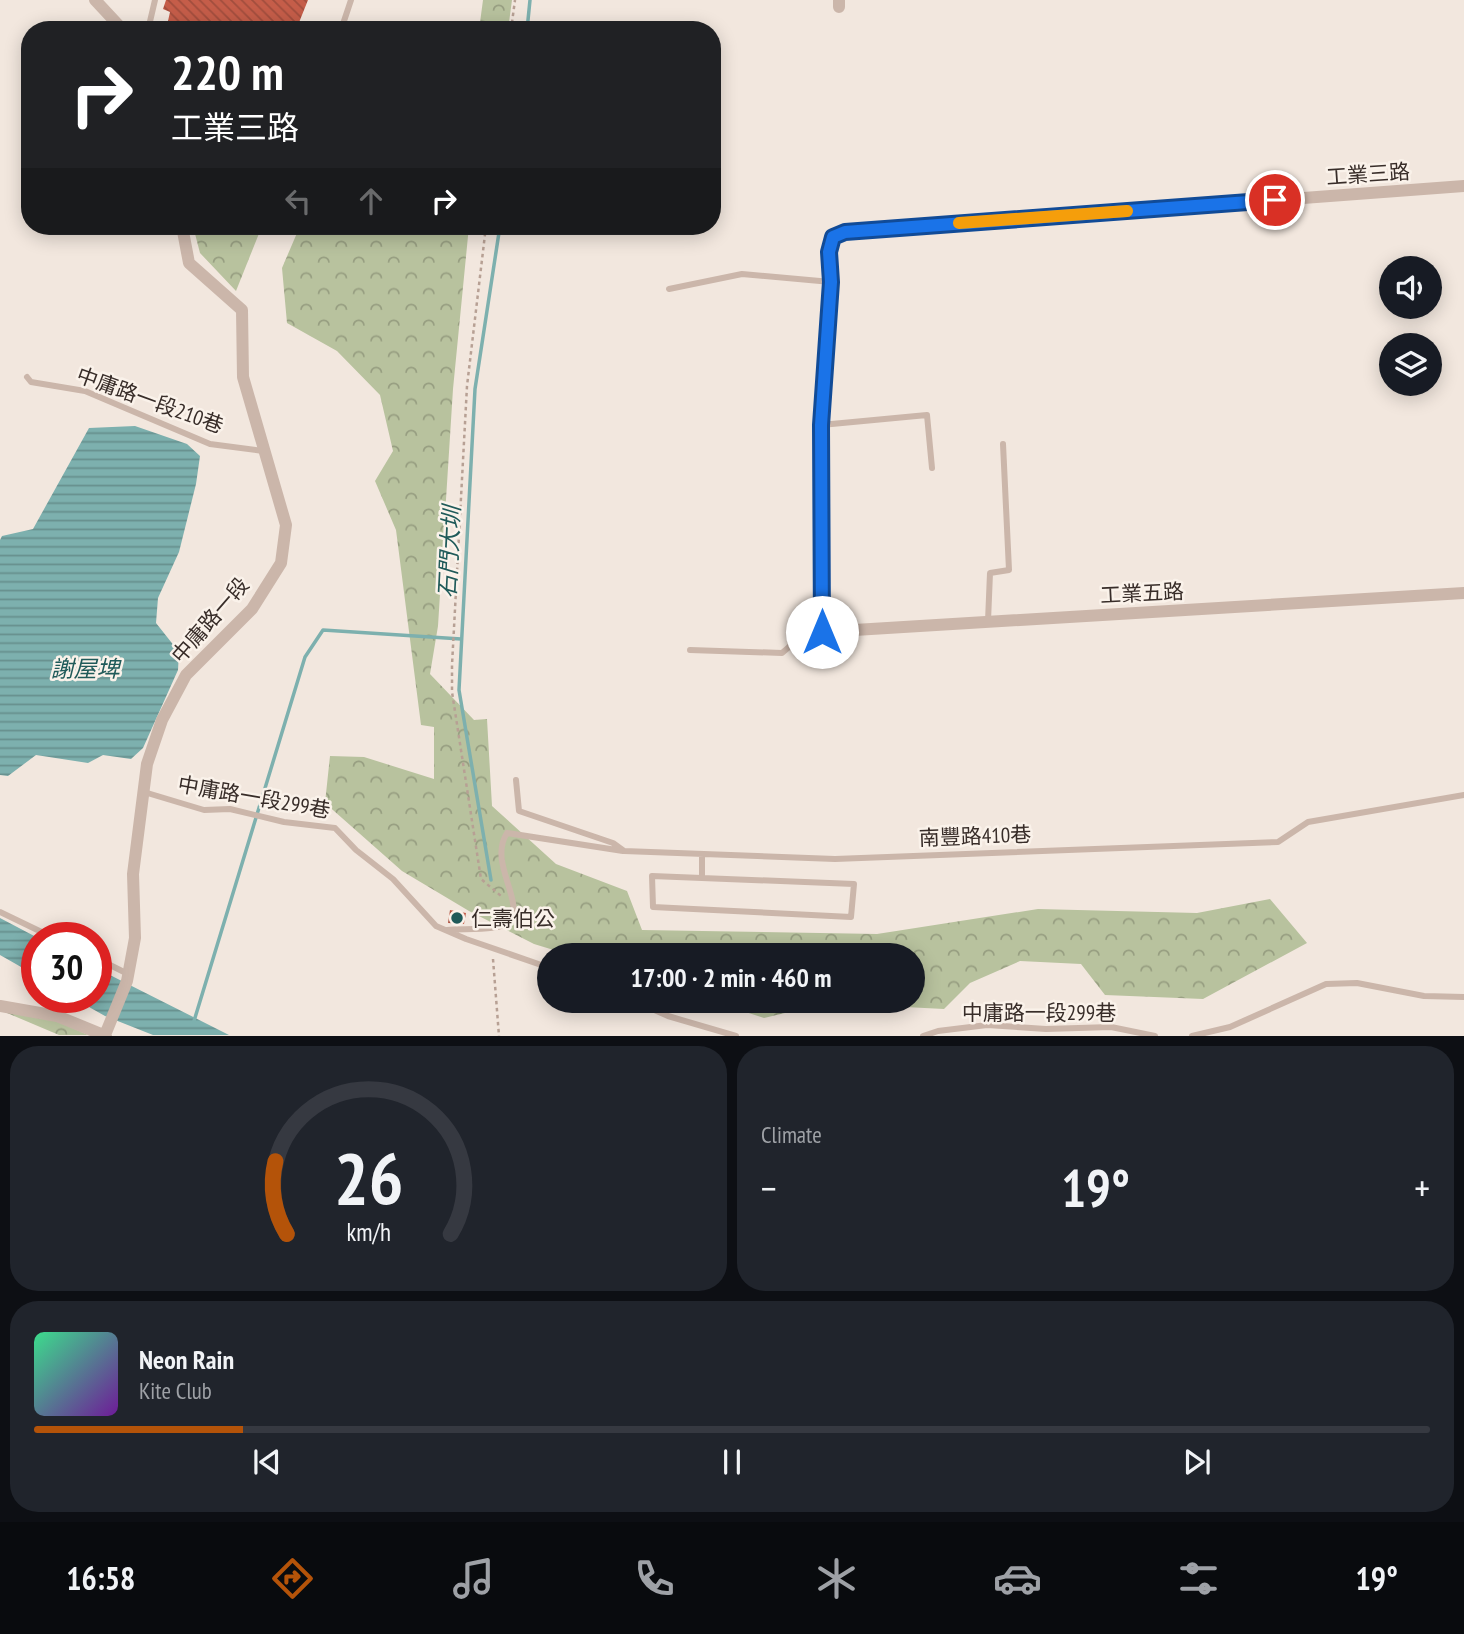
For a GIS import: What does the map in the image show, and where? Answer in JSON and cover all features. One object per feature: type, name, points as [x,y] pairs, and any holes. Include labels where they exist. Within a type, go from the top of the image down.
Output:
[{"type":"street","points":[[95,0],[115,21]]},
{"type":"street","name":"工業三路","points":[[822,632],[821,425],[831,282],[829,252],[833,237],[845,232],[1464,186]]},
{"type":"street","name":"中庸路一段","points":[[107,1031],[128,977],[135,938],[133,874],[147,764],[162,720],[186,675],[252,609],[281,563],[286,525],[243,377],[242,310],[190,263],[183,235]]},
{"type":"street","name":"工業五路","points":[[822,632],[1464,593]]},
{"type":"street","points":[[0,1006],[57,1016],[107,1031]]},
{"type":"lane","points":[[150,21],[155,0]]},
{"type":"lane","points":[[344,21],[351,0]]},
{"type":"lane","points":[[669,289],[742,274],[831,282]]},
{"type":"lane","name":"中庸路一段210巷","points":[[27,377],[31,382],[85,391],[210,444],[263,451]]},
{"type":"lane","points":[[821,425],[927,415],[932,468]]},
{"type":"lane","points":[[988,621],[990,573],[1009,570],[1003,444]]},
{"type":"lane","points":[[690,650],[782,653],[796,641],[822,632]]},
{"type":"lane","name":"南豐路410巷","points":[[516,779],[519,811],[613,843],[624,851],[835,859],[1278,842],[1308,822],[1464,796]]},
{"type":"lane","name":"中庸路一段299巷","points":[[144,792],[204,810],[230,809],[262,817],[335,828],[393,879],[436,926],[537,963]]},
{"type":"lane","points":[[445,930],[470,927],[499,929],[514,917],[502,862],[504,837],[507,833],[624,851]]},
{"type":"lane","points":[[702,855],[702,877]]},
{"type":"lane","points":[[652,876],[702,877],[854,884],[851,917],[653,907],[652,876]]},
{"type":"lane","points":[[0,912],[21,922]]},
{"type":"lane","points":[[112,968],[128,977]]},
{"type":"lane","points":[[1192,1035],[1230,1027],[1326,984],[1357,983],[1424,996],[1464,998]]},
{"type":"lane","points":[[661,1013],[736,1035]]},
{"type":"lane","name":"中庸路一段299巷","points":[[923,1035],[987,1025],[1046,1029],[1111,1027],[1154,1035]]},
{"type":"path","points":[[512,21],[515,0]]},
{"type":"path","points":[[485,235],[467,386],[457,612],[452,665],[453,692],[481,879],[503,897],[511,898]]},
{"type":"path","points":[[492,947],[499,1035]]},
{"type":"green space","points":[[483,0],[512,0],[509,21],[480,21]]},
{"type":"green space","points":[[195,235],[258,235],[236,291],[200,253]]},
{"type":"green space","points":[[296,235],[468,235],[453,389],[438,626],[430,674],[474,720],[487,719],[492,806],[556,864],[627,891],[642,930],[877,934],[1038,909],[1197,913],[1270,899],[1307,943],[1203,999],[1105,995],[1081,964],[1020,961],[970,983],[944,1009],[925,1008],[925,943],[537,945],[469,911],[402,871],[325,803],[330,756],[364,757],[434,779],[434,727],[421,725],[396,530],[375,481],[393,451],[380,395],[337,351],[287,323],[282,268]]},
{"type":"green space","points":[[0,1010],[55,1020],[88,1035],[59,1035]]},
{"type":"green space","points":[[749,1013],[785,1013],[764,1018]]},
{"type":"water","name":"謝屋埤","points":[[135,426],[187,444],[200,456],[179,552],[158,598],[156,623],[179,652],[178,670],[143,748],[131,759],[103,755],[88,763],[36,755],[8,776],[0,775],[0,540],[2,536],[33,529],[89,428]]},
{"type":"water","points":[[0,918],[21,929],[21,967],[0,955]]},
{"type":"water","points":[[112,976],[229,1035],[153,1035],[100,1013],[112,1013]]},
{"type":"building","points":[[166,0],[308,0],[300,21],[168,21],[170,12],[163,9]]},
{"type":"building","name":"仁壽伯公","points":[[450,910],[466,913],[464,924],[448,923]]},
{"type":"waterway","name":"石門大圳","points":[[528,21],[530,0]]},
{"type":"waterway","name":"石門大圳","points":[[491,880],[459,690],[475,389],[499,235]]},
{"type":"waterway","points":[[194,1021],[305,657],[323,630],[461,639]]},
{"type":"slow traffic","points":[[959,223],[1127,211]]},
{"type":"place","name":"仁壽伯公","points":[[457,918]]},
{"type":"route","points":[[822,632],[821,425],[831,282],[829,252],[833,237],[845,232],[1275,200]]}]
